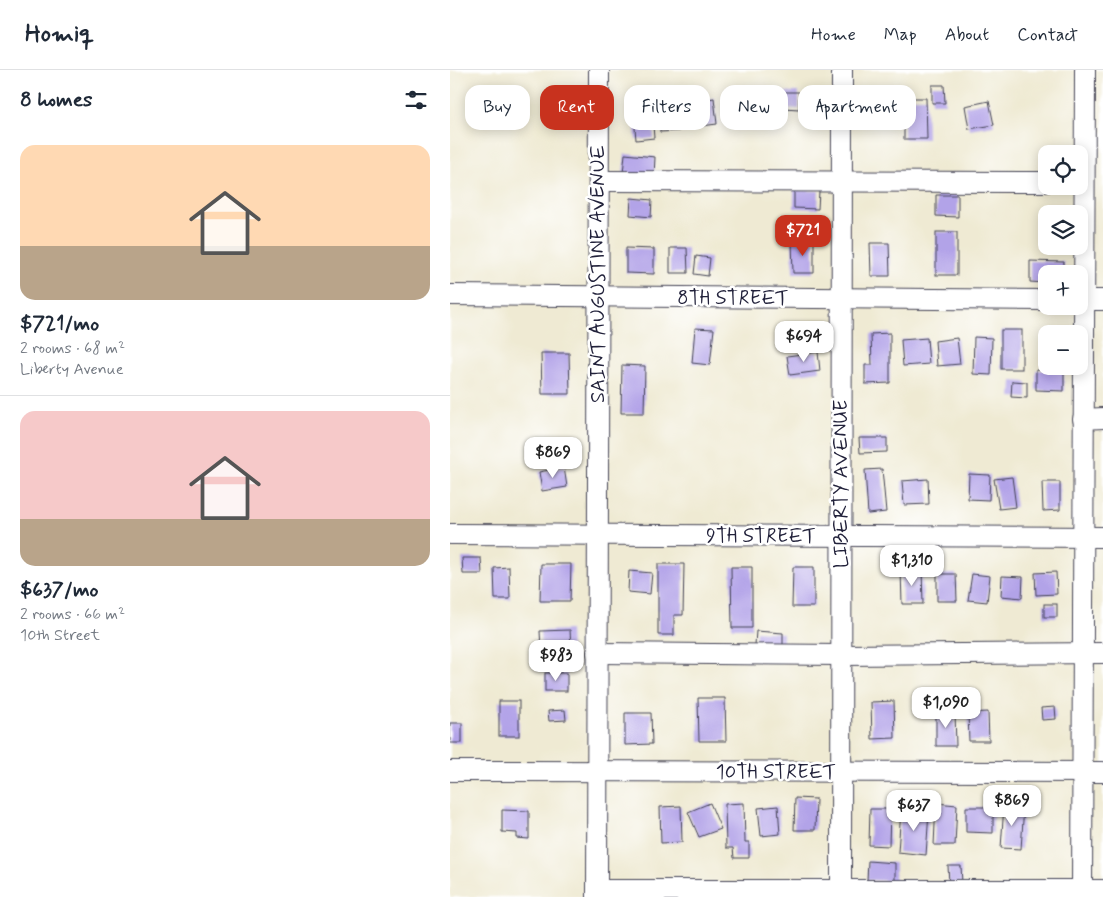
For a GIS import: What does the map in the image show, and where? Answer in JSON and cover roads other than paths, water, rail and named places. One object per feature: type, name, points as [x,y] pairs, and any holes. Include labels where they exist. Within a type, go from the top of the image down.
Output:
[{"type":"street","name":"SAINT AUGUSTINE AVENUE","points":[[597,894],[599,70]]},
{"type":"street","name":"LIBERTY AVENUE","points":[[840,894],[842,70]]},
{"type":"street","points":[[1083,265],[1089,182],[1085,70]]},
{"type":"street","points":[[599,181],[842,180],[1038,182]]},
{"type":"street","name":"8TH STREET","points":[[450,295],[1038,300]]},
{"type":"street","points":[[1088,300],[1103,300]]},
{"type":"street","points":[[1081,315],[1083,419],[1082,893]]},
{"type":"street","points":[[1083,419],[1103,418]]},
{"type":"street","name":"9TH STREET","points":[[450,534],[1103,538]]},
{"type":"street","points":[[597,653],[841,655],[1103,653]]},
{"type":"street","name":"10TH STREET","points":[[450,771],[1103,772]]},
{"type":"street","points":[[597,894],[1082,893],[1103,890]]}]
